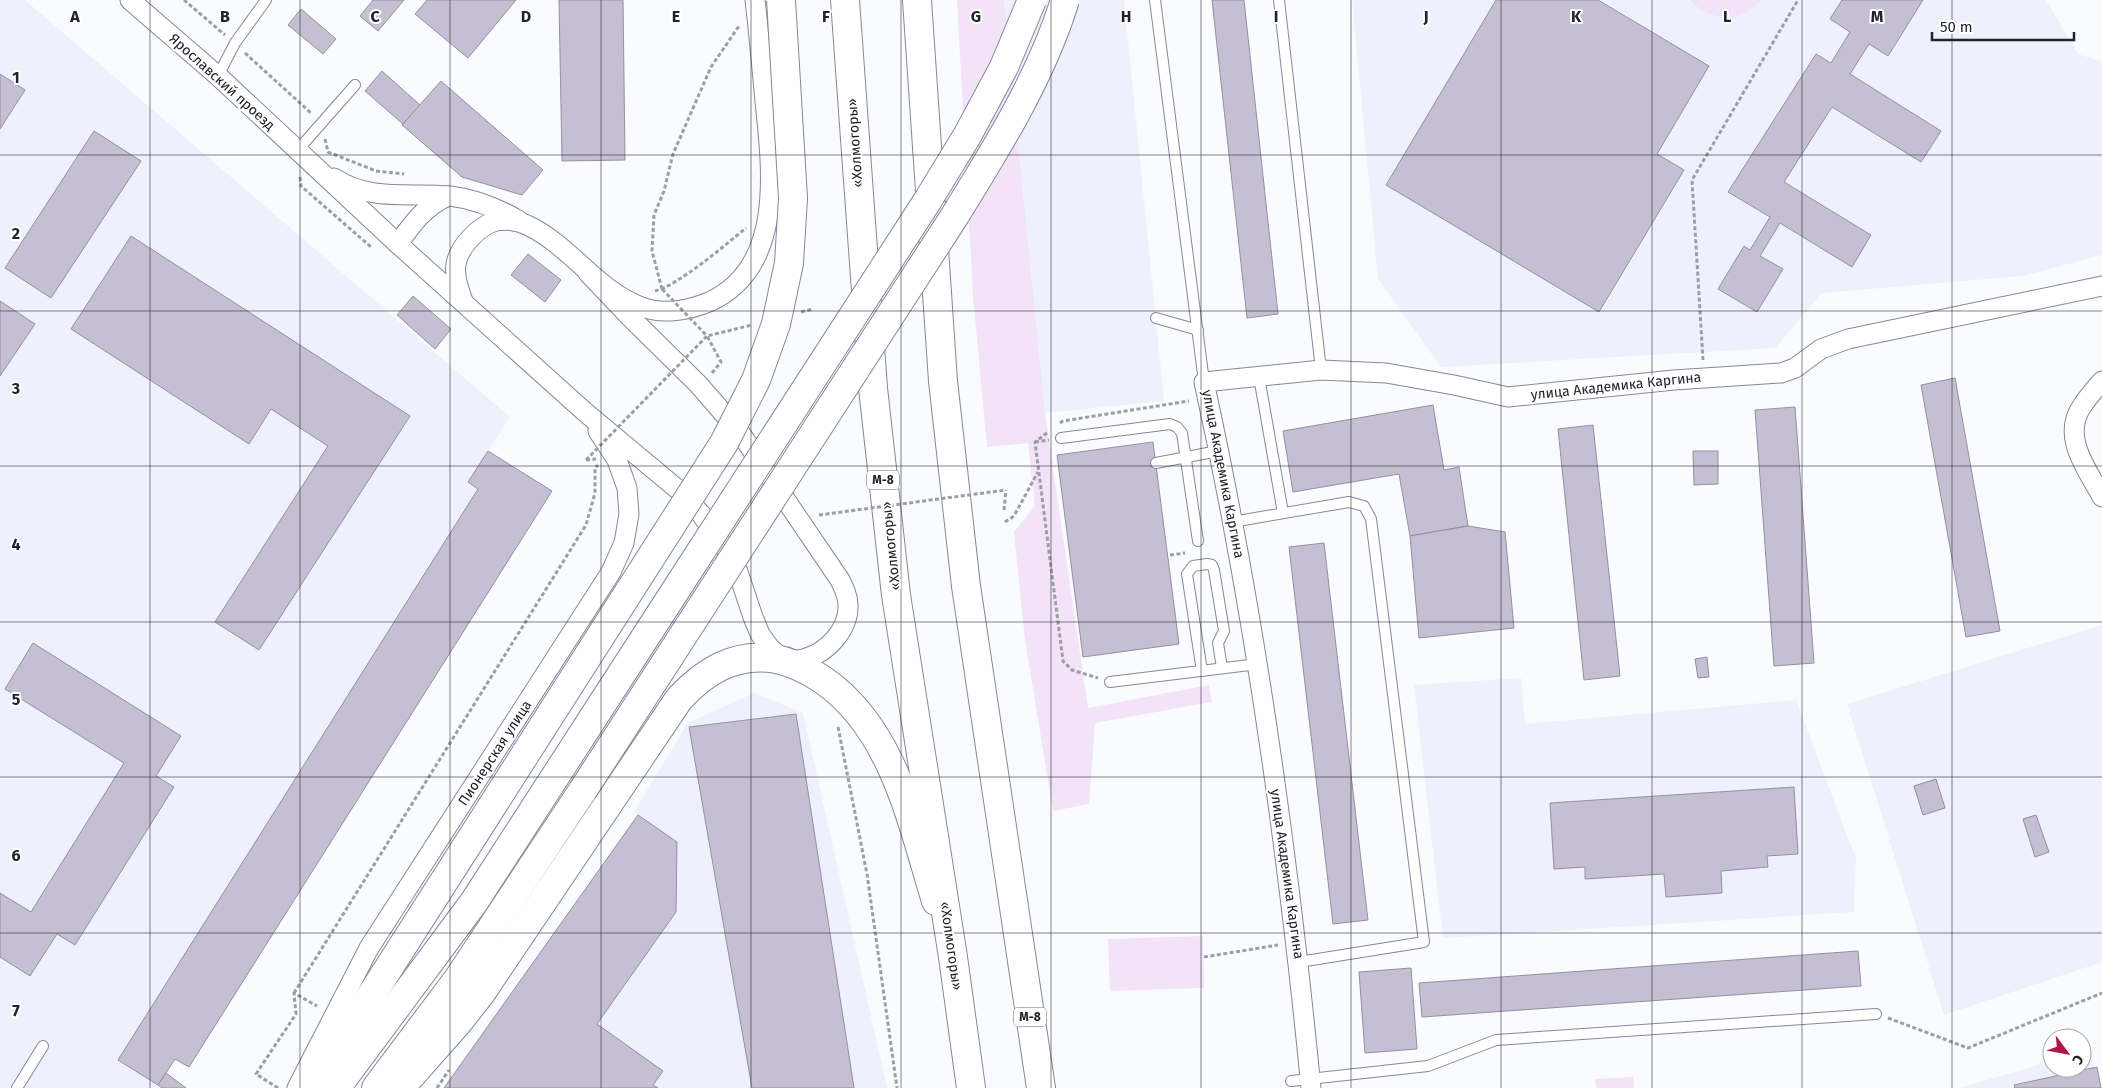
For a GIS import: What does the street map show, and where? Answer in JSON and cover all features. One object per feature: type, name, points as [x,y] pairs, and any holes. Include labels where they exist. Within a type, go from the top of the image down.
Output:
[{"type":"main road","name":"Пионерская улица","points":[[312,1088],[724,443],[756,380],[776,324],[789,263],[793,198],[781,0]]},
{"type":"main road","name":"«Холмогоры»","points":[[845,0],[875,408],[899,614],[953,957],[971,1088]]},
{"type":"main road","name":"М-8","points":[[916,0],[943,381],[966,586],[1041,1088]]},
{"type":"main road","points":[[336,1088],[468,909],[928,200],[967,136],[1004,66],[1032,0]]},
{"type":"main road","points":[[376,1088],[458,979],[583,790],[954,217],[989,160],[1033,80],[1065,0]]},
{"type":"main road","points":[[400,1088],[460,1020],[481,993],[679,699],[694,683],[707,673],[725,663],[740,659],[759,657],[784,660],[810,671],[832,686],[854,707],[878,742],[894,774],[910,817],[953,957]]},
{"type":"street","name":"Ярославский проезд","points":[[130,0],[218,76],[398,244],[585,412]]},
{"type":"street","points":[[588,273],[626,300],[640,307],[677,312],[698,307],[717,298],[744,275],[755,258],[769,214],[771,185],[770,146],[755,0]]},
{"type":"street","name":"Ярославский проезд","points":[[314,166],[340,182],[369,192],[396,196],[449,196],[475,201],[498,209],[549,238],[588,273]]},
{"type":"street","points":[[398,244],[434,202],[449,196]]},
{"type":"street","points":[[463,301],[456,281],[456,264],[464,245],[477,232],[495,222],[512,220],[529,226]]},
{"type":"street","points":[[585,412],[682,493],[701,514],[728,552],[738,572],[760,634],[770,648],[784,660],[803,660],[817,654],[830,644],[840,632],[846,619],[848,605],[846,591],[739,431],[698,384],[588,273]]},
{"type":"street","name":"улица Академика Каргина","points":[[1304,1082],[1299,962],[1258,664],[1204,382],[1321,370],[1386,373],[1508,397],[1704,378],[1781,373],[1795,368],[1821,349],[1848,339],[2102,286]]},
{"type":"street","points":[[2102,381],[2082,406],[2075,423],[2074,433],[2075,444],[2102,496]]},
{"type":"street","name":"Пионерская улица","points":[[297,1088],[369,948],[611,572],[624,543],[629,514],[626,488],[618,460],[585,412]]},
{"type":"lane","points":[[218,76],[235,43],[266,0]]},
{"type":"lane","points":[[1155,0],[1204,382]]},
{"type":"lane","points":[[1279,0],[1321,370]]},
{"type":"lane","points":[[297,151],[355,84]]},
{"type":"lane","points":[[1156,318],[1198,330]]},
{"type":"lane","points":[[1259,377],[1283,513]]},
{"type":"lane","points":[[1061,438],[1170,424],[1177,427],[1182,433],[1198,541]]},
{"type":"lane","points":[[1156,463],[1218,451]]},
{"type":"lane","points":[[1232,522],[1349,502],[1364,506],[1369,512],[1424,942],[1299,962]]},
{"type":"lane","points":[[1202,671],[1187,574],[1192,566],[1208,564],[1212,565],[1214,570],[1224,631],[1218,643],[1222,668]]},
{"type":"lane","points":[[1110,682],[1258,664]]},
{"type":"lane","points":[[1304,1082],[1428,1066],[1496,1040],[1876,1014]]},
{"type":"lane","points":[[17,1088],[43,1046]]},
{"type":"path","points":[[184,0],[235,43],[321,122]]},
{"type":"path","points":[[1704,378],[1692,180],[1798,0]]},
{"type":"path","points":[[586,460],[707,336],[662,289],[652,251],[654,215],[664,191],[673,154],[711,68],[741,22],[742,31]]},
{"type":"path","points":[[297,151],[301,186],[375,251]]},
{"type":"path","points":[[662,289],[696,267],[748,227]]},
{"type":"path","points":[[1056,426],[1063,421],[1192,401],[1193,409]]},
{"type":"path","points":[[1049,431],[1034,442],[1063,661],[1072,670],[1110,682]]},
{"type":"path","points":[[592,445],[598,452]]},
{"type":"path","points":[[278,1088],[256,1074],[296,1014],[294,993],[586,525],[596,493],[595,468],[599,463]]},
{"type":"path","points":[[1005,522],[1014,516],[1038,472]]},
{"type":"path","points":[[819,515],[1006,490],[1004,510]]},
{"type":"path","points":[[838,725],[867,874],[896,1088]]},
{"type":"path","points":[[1204,957],[1296,942]]},
{"type":"path","points":[[294,993],[317,1006]]},
{"type":"path","points":[[1876,1014],[1968,1048],[2102,993]]},
{"type":"path","points":[[437,1088],[452,1065]]},
{"type":"shaded area","points":[[0,0],[25,0],[510,417],[488,451],[552,491],[189,1067],[175,1059],[167,1073],[186,1088],[0,1088]]},
{"type":"shaded area","points":[[957,0],[1004,0],[1045,413],[1088,708],[1209,685],[1212,702],[1095,723],[1089,804],[1053,811],[1025,640],[1014,532],[1035,506],[1028,443],[987,447],[973,296]]},
{"type":"shaded area","points":[[1004,0],[1124,0],[1164,401],[1045,413]]},
{"type":"shaded area","points":[[1352,0],[2046,0],[2078,54],[2102,62],[2102,255],[2022,276],[1822,293],[1775,348],[1441,367],[1378,279]]},
{"type":"shaded area","points":[[1690,0],[1761,0],[1741,15],[1725,17],[1706,12]]},
{"type":"shaded area","points":[[2102,625],[2102,962],[1944,1015],[1847,704]]},
{"type":"shaded area","points":[[1521,678],[1525,724],[1796,700],[1856,859],[1854,912],[1443,938],[1414,685]]},
{"type":"shaded area","points":[[754,693],[803,713],[887,1088],[444,1088],[638,815],[634,812],[688,723]]},
{"type":"shaded area","points":[[1203,936],[1204,988],[1110,991],[1108,939]]},
{"type":"shaded area","points":[[2092,1056],[2097,1088],[1959,1088],[2042,1064],[2042,1078],[2092,1078]]},
{"type":"shaded area","points":[[1633,1077],[1634,1088],[1596,1088],[1595,1079]]},
{"type":"building","points":[[373,0],[404,0],[378,31],[360,16]]},
{"type":"building","points":[[427,0],[516,0],[468,58],[415,14]]},
{"type":"building","points":[[559,0],[623,0],[625,160],[562,161]]},
{"type":"building","points":[[1212,0],[1244,0],[1278,314],[1247,318]]},
{"type":"building","points":[[1496,0],[1598,0],[1709,66],[1657,154],[1684,170],[1599,312],[1386,185]]},
{"type":"building","points":[[1842,0],[1923,0],[1888,56],[1869,44],[1850,74],[1941,131],[1921,162],[1832,107],[1784,182],[1871,235],[1852,267],[1780,223],[1760,256],[1783,269],[1757,312],[1718,289],[1744,246],[1750,250],[1770,217],[1728,192],[1816,54],[1831,63],[1850,32],[1830,19]]},
{"type":"building","points":[[301,9],[336,39],[323,54],[288,25]]},
{"type":"building","points":[[382,71],[420,105],[403,124],[365,91]]},
{"type":"building","points":[[0,74],[25,90],[0,129]]},
{"type":"building","points":[[441,81],[543,170],[522,195],[462,177],[402,125]]},
{"type":"building","points":[[94,131],[141,161],[51,298],[5,268]]},
{"type":"building","points":[[131,236],[410,416],[259,650],[215,622],[328,446],[271,409],[249,444],[71,329]]},
{"type":"building","points":[[528,254],[561,280],[545,302],[511,275]]},
{"type":"building","points":[[413,296],[451,329],[435,349],[397,315]]},
{"type":"building","points":[[0,301],[35,324],[0,376]]},
{"type":"building","points":[[1955,378],[2000,631],[1966,637],[1921,385]]},
{"type":"building","points":[[1433,405],[1444,470],[1459,467],[1468,526],[1410,536],[1399,474],[1293,492],[1283,431]]},
{"type":"building","points":[[1795,407],[1814,663],[1774,666],[1755,410]]},
{"type":"building","points":[[1593,425],[1620,676],[1584,680],[1558,429]]},
{"type":"building","points":[[1153,442],[1179,644],[1083,657],[1057,455]]},
{"type":"building","points":[[488,451],[552,491],[189,1067],[175,1059],[158,1085],[118,1060],[478,489],[468,482]]},
{"type":"building","points":[[1693,451],[1718,451],[1718,484],[1694,485]]},
{"type":"building","points":[[1468,526],[1505,532],[1514,628],[1419,638],[1410,536]]},
{"type":"building","points":[[1324,543],[1368,920],[1333,924],[1289,547]]},
{"type":"building","points":[[33,643],[181,736],[156,776],[174,787],[75,945],[57,934],[30,976],[0,957],[0,893],[31,912],[124,763],[5,689]]},
{"type":"building","points":[[1707,657],[1709,677],[1698,678],[1695,659]]},
{"type":"building","points":[[796,714],[854,1088],[752,1088],[689,727]]},
{"type":"building","points":[[1936,779],[1945,808],[1923,815],[1914,786]]},
{"type":"building","points":[[1794,787],[1798,854],[1767,856],[1768,867],[1721,871],[1722,893],[1666,897],[1664,874],[1585,879],[1585,867],[1554,869],[1550,803]]},
{"type":"building","points":[[638,815],[677,842],[676,912],[597,1024],[663,1071],[653,1085],[658,1088],[444,1088]]},
{"type":"building","points":[[2036,815],[2049,852],[2035,857],[2023,819]]},
{"type":"building","points":[[1858,951],[1861,986],[1422,1017],[1419,983]]},
{"type":"building","points":[[1411,968],[1417,1049],[1365,1053],[1359,972]]},
{"type":"building","points":[[2097,1067],[2101,1088],[2015,1088],[2014,1085],[2046,1078],[2092,1078],[2092,1068]]},
{"type":"building","points":[[166,1073],[186,1088],[162,1088],[158,1085]]}]
